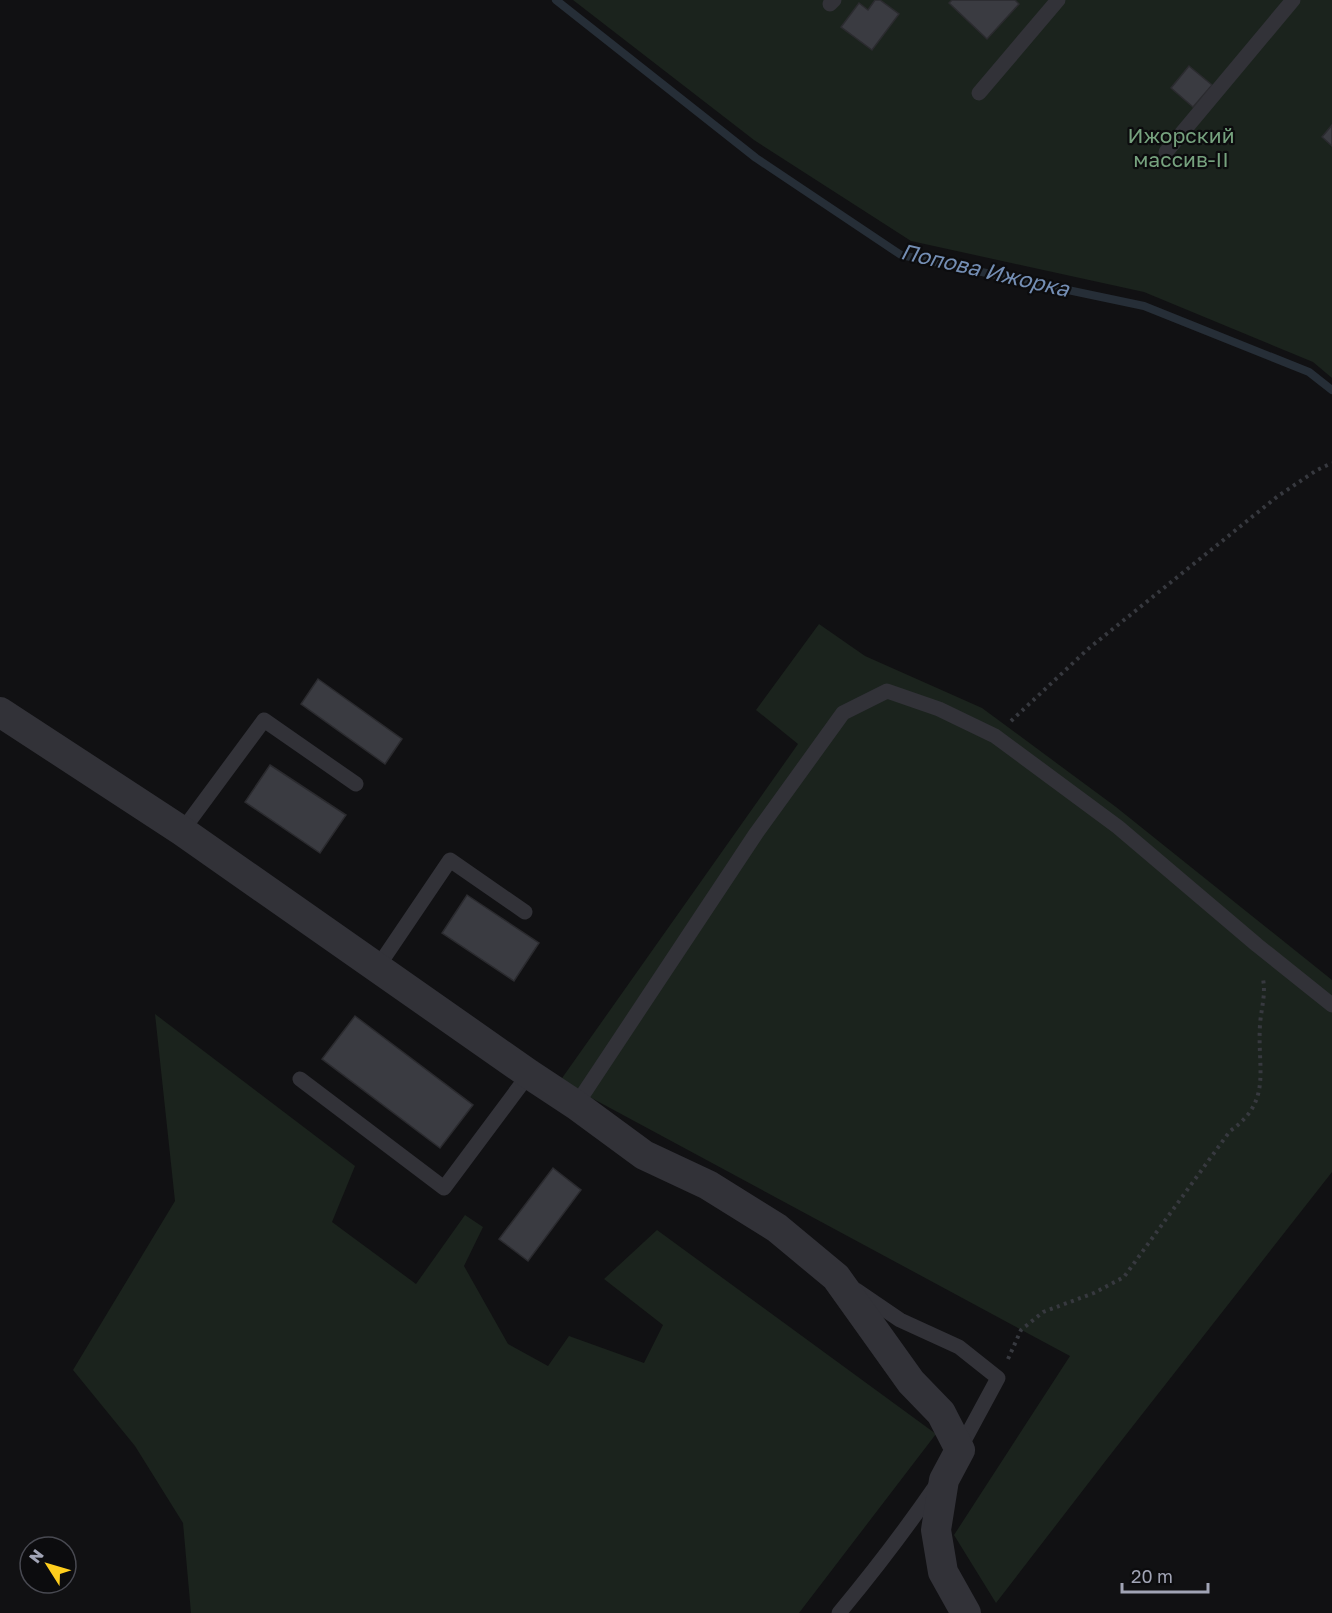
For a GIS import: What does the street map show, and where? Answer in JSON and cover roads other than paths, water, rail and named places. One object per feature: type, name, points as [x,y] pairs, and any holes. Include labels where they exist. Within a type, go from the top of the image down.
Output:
[{"type":"street","points":[[0,712],[182,831],[576,1105],[644,1155],[708,1185],[777,1228],[836,1277],[911,1382],[940,1413],[960,1450],[944,1480],[936,1530],[943,1572],[966,1613]]},
{"type":"lane","points":[[979,93],[1058,0]]},
{"type":"lane","points":[[1166,152],[1293,0]]},
{"type":"lane","points":[[576,1105],[755,835],[843,713],[887,691],[939,709],[995,736],[1118,827],[1257,945],[1332,1005]]},
{"type":"lane","points":[[182,831],[264,720],[356,784]]},
{"type":"lane","points":[[377,968],[450,860],[525,912]]},
{"type":"lane","points":[[300,1079],[444,1188],[529,1074]]},
{"type":"lane","points":[[836,1277],[900,1320],[959,1347],[998,1378],[960,1450],[912,1521],[839,1613]]},
{"type":"waterway","name":"Попова Ижорка","points":[[556,0],[756,158],[901,255],[1144,306],[1309,372],[1332,390]]},
{"type":"park label","name":"Ижорский массив-II","points":[[1181,148]]}]
